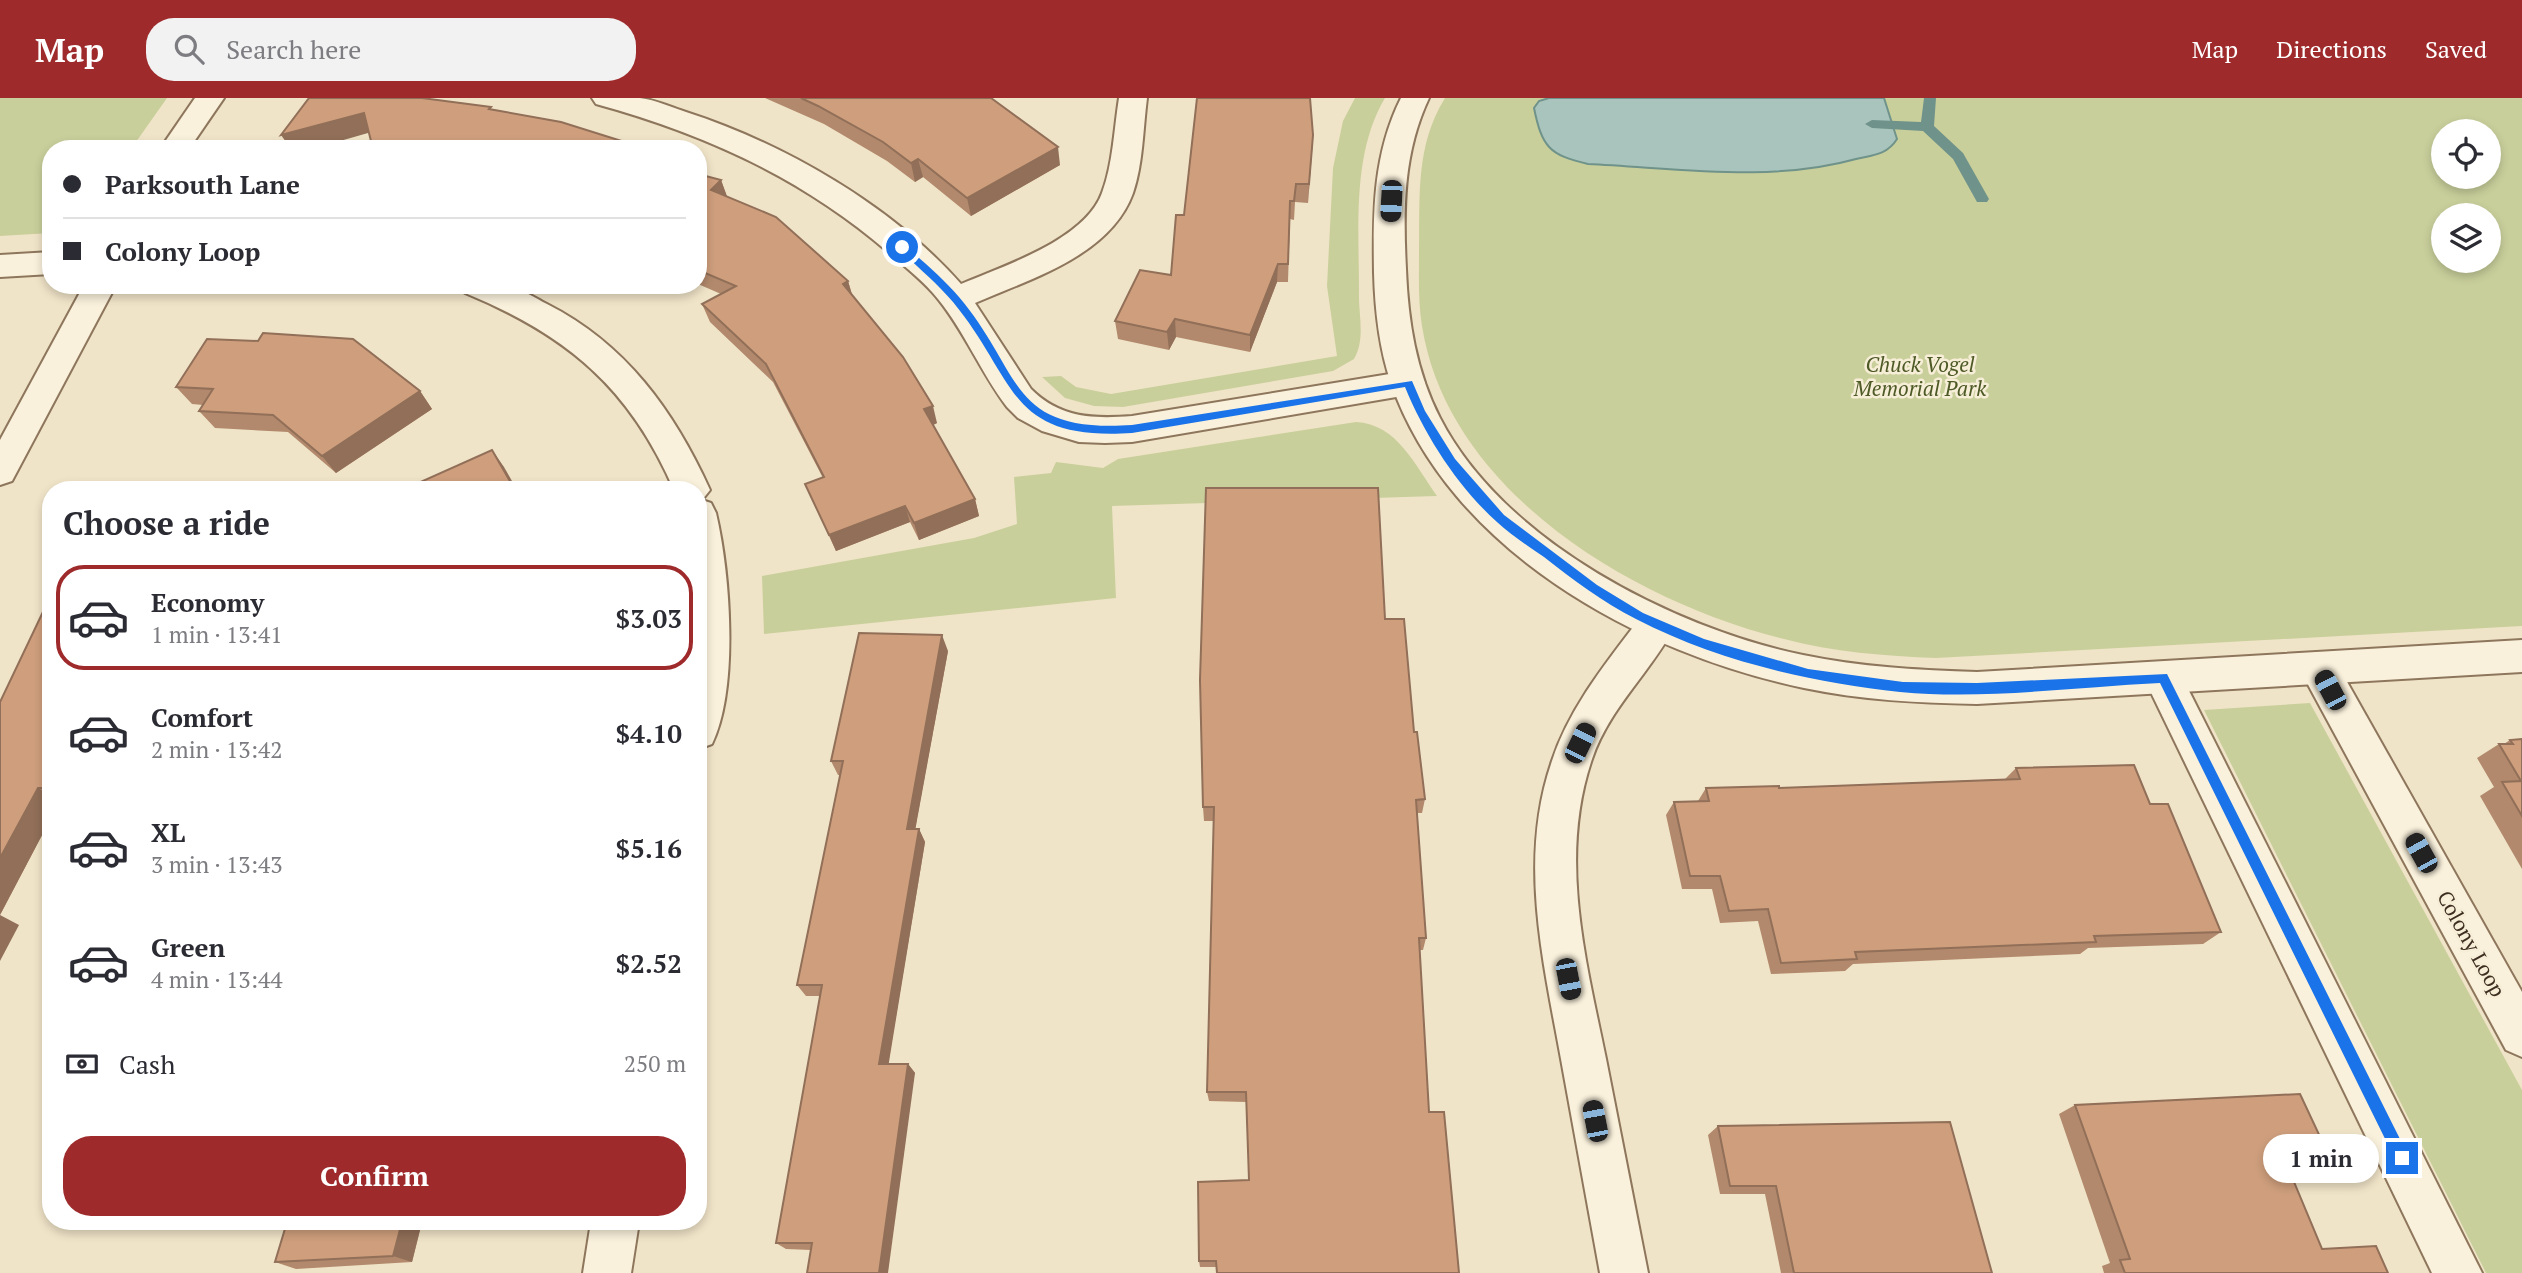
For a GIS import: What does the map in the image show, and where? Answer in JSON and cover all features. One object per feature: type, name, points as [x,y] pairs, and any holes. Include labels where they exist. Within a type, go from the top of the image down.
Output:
[{"type":"street","points":[[180,140],[210,98]]},
{"type":"street","points":[[606,98],[696,124],[759,150],[803,173],[871,219],[956,299],[1023,401],[1046,419],[1076,429],[1132,429],[1408,383]]},
{"type":"street","points":[[956,299],[1059,254],[1103,219],[1117,195],[1122,176],[1132,98]]},
{"type":"street","points":[[1415,98],[1396,138],[1390,228],[1392,319],[1408,383],[1435,437],[1488,507],[1552,560],[1593,588],[1657,624],[1743,658],[1821,677],[1870,684],[1977,688],[2522,656]]},
{"type":"street","points":[[0,265],[42,263]]},
{"type":"street","points":[[0,472],[95,294]]},
{"type":"street","points":[[498,294],[531,308],[586,342],[609,361],[654,412],[680,459],[689,481]]},
{"type":"street","points":[[707,551],[713,621],[707,681]]},
{"type":"street","points":[[1624,1273],[1559,924],[1554,844],[1561,800],[1580,743],[1611,688],[1657,624]]},
{"type":"street","name":"Colony Loop","points":[[2319,668],[2522,1035]]},
{"type":"street","points":[[2163,678],[2458,1273]]},
{"type":"street","points":[[607,1273],[614,1230]]},
{"type":"green space","points":[[0,98],[167,98],[137,140],[42,140],[42,234],[0,236]]},
{"type":"green space","points":[[1355,98],[1385,98],[1374,119],[1362,166],[1359,216],[1361,334],[1354,359],[1333,371],[1123,407],[1094,406],[1065,398],[1042,377],[1061,376],[1076,387],[1111,394],[1337,356],[1327,286],[1333,168],[1343,121]]},
{"type":"green space","name":"Chuck Vogel Memorial Park","points":[[1445,98],[2522,98],[2522,626],[1936,658],[1859,653],[1784,639],[1726,622],[1668,598],[1610,567],[1556,531],[1508,488],[1468,440],[1439,386],[1422,326],[1419,289],[1421,173],[1428,135]]},
{"type":"green space","points":[[1356,422],[1370,424],[1394,438],[1413,459],[1437,496],[1112,506],[1116,598],[764,634],[762,576],[974,538],[1017,524],[1014,477],[1051,473],[1056,462],[1103,468],[1118,459]]},
{"type":"green space","points":[[2310,703],[2522,1090],[2522,1273],[2486,1273],[2204,710]]},
{"type":"water","points":[[1549,98],[1884,98],[1897,139],[1889,148],[1874,155],[1790,170],[1723,172],[1588,164],[1556,153],[1544,140],[1534,108],[1539,101]]},
{"type":"building","points":[[309,98],[422,98],[491,107],[489,109],[561,122],[618,140],[371,140],[364,113],[281,135]]},
{"type":"building","points":[[801,98],[991,98],[1058,147],[967,198],[918,159],[911,163],[883,142]]},
{"type":"building","points":[[1197,98],[1310,98],[1313,135],[1309,184],[1296,184],[1294,201],[1290,201],[1288,264],[1278,264],[1250,335],[1175,319],[1167,332],[1115,321],[1140,270],[1171,275],[1176,215],[1184,215]]},
{"type":"building","points":[[707,176],[721,180],[711,190],[776,217],[848,281],[843,284],[903,357],[933,406],[924,409],[975,499],[914,523],[905,506],[829,535],[805,484],[824,477],[766,364],[702,304],[736,286],[707,274]]},
{"type":"building","points":[[263,333],[353,339],[420,391],[322,456],[273,415],[199,411],[213,389],[176,387],[207,339],[258,341]]},
{"type":"building","points":[[492,450],[510,481],[423,481]]},
{"type":"building","points":[[1206,488],[1378,488],[1385,619],[1404,619],[1414,732],[1417,732],[1425,799],[1416,800],[1426,938],[1419,938],[1429,1112],[1444,1112],[1459,1273],[1217,1273],[1216,1261],[1199,1261],[1198,1182],[1249,1180],[1246,1092],[1207,1092],[1214,807],[1203,807],[1200,680]]},
{"type":"building","points":[[42,614],[42,788],[38,788],[0,858],[0,702]]},
{"type":"building","points":[[859,633],[942,635],[907,829],[919,829],[879,1064],[908,1064],[879,1273],[807,1273],[812,1243],[776,1243],[822,985],[797,985],[843,761],[831,761]]},
{"type":"building","points":[[2522,739],[2522,816],[2502,782],[2521,781],[2499,744],[2513,744],[2510,740]]},
{"type":"building","points":[[2134,765],[2150,804],[2168,804],[2221,932],[2094,936],[2096,942],[1855,952],[1857,959],[1781,963],[1768,909],[1729,911],[1720,876],[1690,876],[1674,802],[1709,801],[1706,788],[2020,779],[2016,768]]},
{"type":"building","points":[[2300,1094],[2323,1143],[2279,1146],[2322,1249],[2376,1246],[2388,1273],[2125,1273],[2120,1260],[2130,1259],[2075,1105]]},
{"type":"building","points":[[1950,1122],[1992,1273],[1794,1273],[1776,1186],[1730,1186],[1718,1126]]},
{"type":"building","points":[[285,1230],[400,1230],[393,1256],[275,1262]]},
{"type":"waterway","points":[[1927,127],[1930,98]]},
{"type":"waterway","points":[[1872,124],[1927,127]]},
{"type":"waterway","points":[[1927,127],[1958,156],[1982,199]]},
{"type":"route","points":[[902,247],[942,282],[956,299],[1023,401],[1046,419],[1066,427],[1089,431],[1132,429],[1408,383],[1420,412],[1451,462],[1488,507],[1532,545],[1593,588],[1639,616],[1677,634],[1743,658],[1858,683],[1926,688],[1977,688],[2163,678],[2402,1158]]}]
